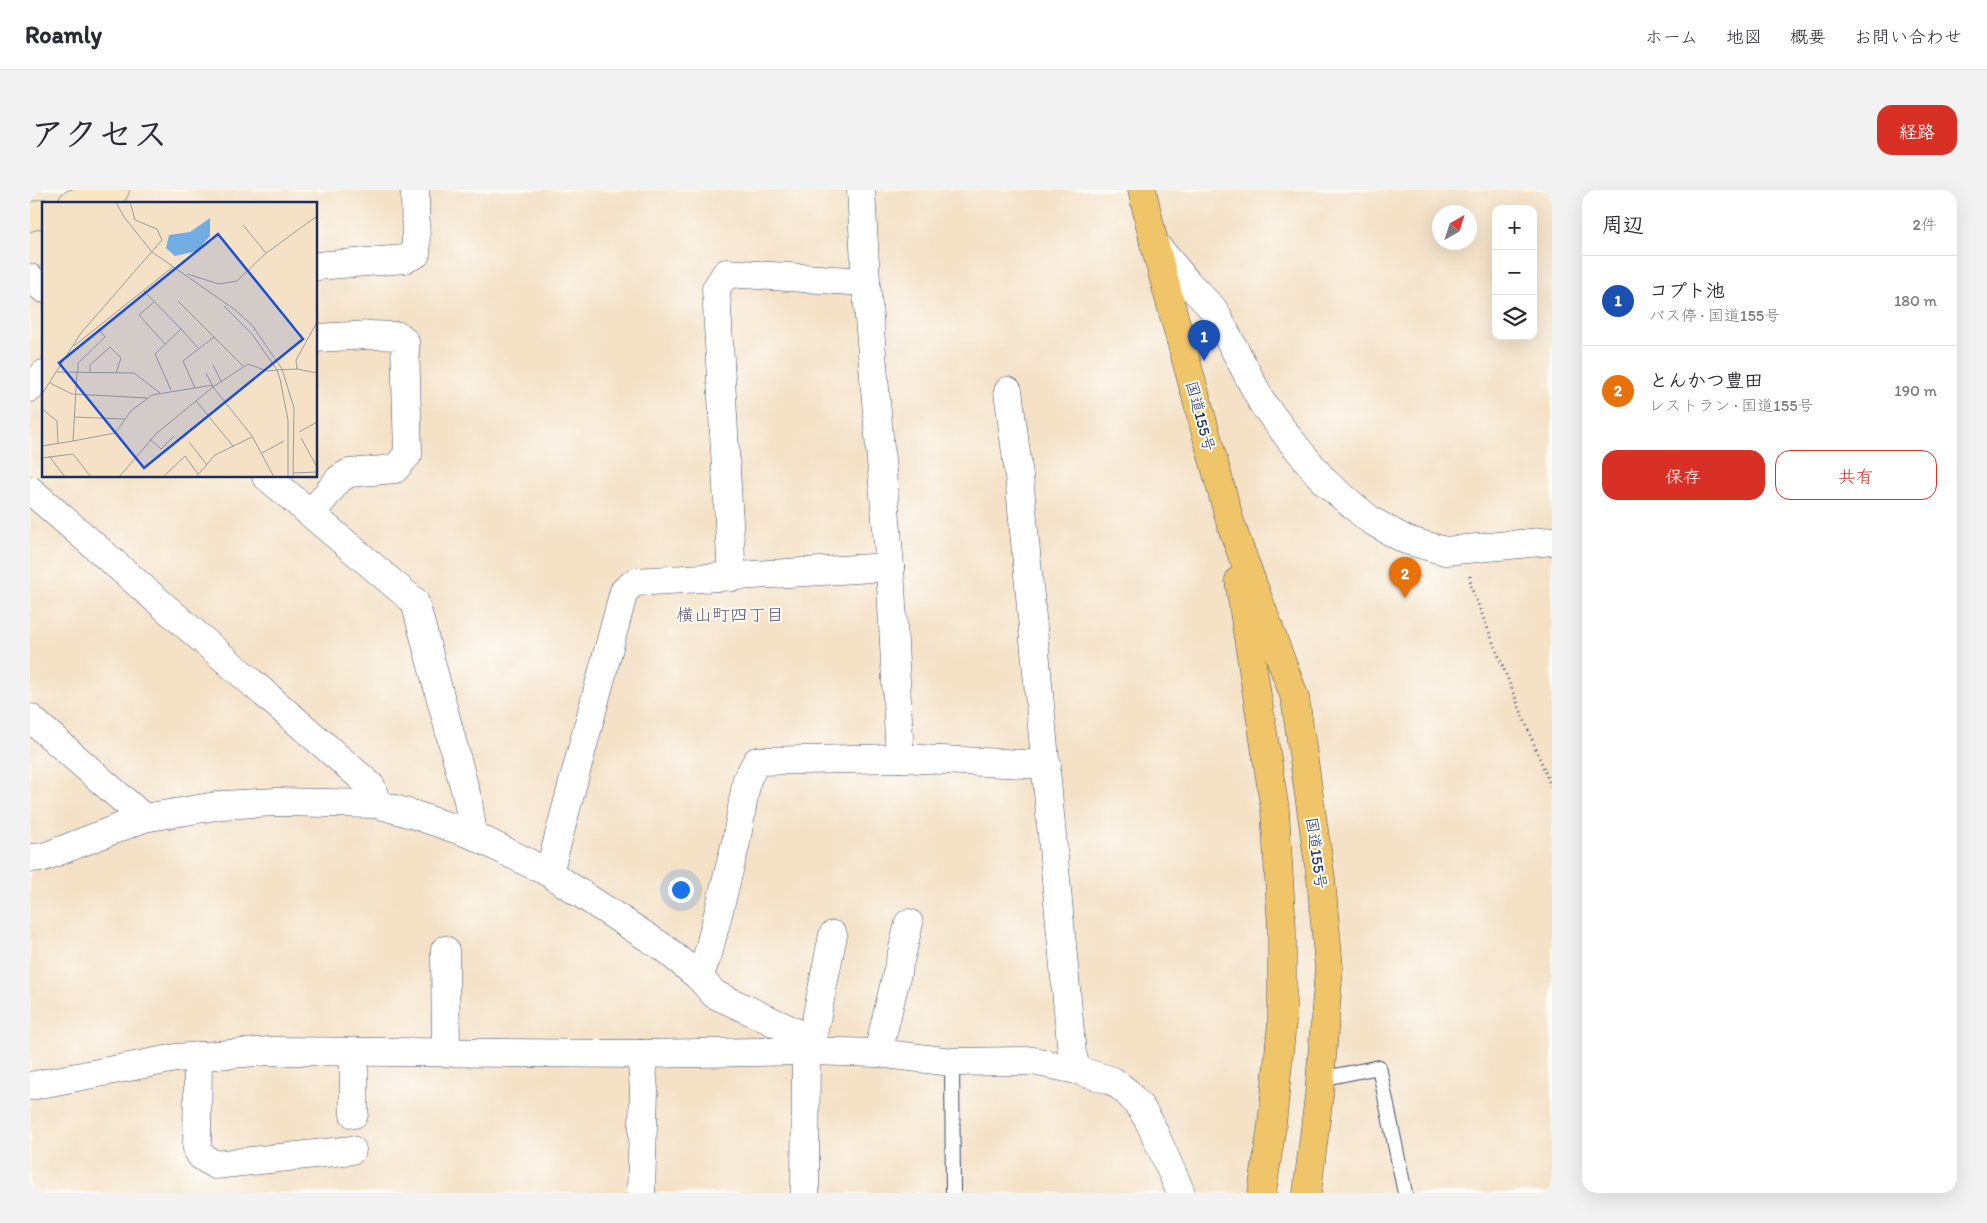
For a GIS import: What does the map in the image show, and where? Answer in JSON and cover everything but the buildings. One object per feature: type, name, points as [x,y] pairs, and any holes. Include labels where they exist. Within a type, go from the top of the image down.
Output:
[{"type":"highway","name":"国道155号","points":[[1142,190],[1154,243],[1231,525],[1295,698],[1321,879],[1329,968],[1320,1079],[1307,1193]]},
{"type":"highway","name":"国道155号","points":[[1231,525],[1275,810],[1282,930],[1282,1022],[1272,1125],[1262,1193]]},
{"type":"street","points":[[78,202],[115,190]]},
{"type":"street","points":[[318,266],[405,259],[416,254],[414,190]]},
{"type":"street","points":[[861,190],[866,282],[890,567],[900,758]]},
{"type":"street","points":[[1154,243],[1214,310],[1263,404],[1324,482],[1370,520],[1406,540],[1445,551],[1552,541]]},
{"type":"street","points":[[732,577],[716,289],[726,273],[866,282]]},
{"type":"street","points":[[30,278],[42,287]]},
{"type":"street","points":[[311,514],[340,479],[349,473],[395,469],[408,454],[405,342],[399,336],[369,335],[318,338]]},
{"type":"street","points":[[30,388],[42,376]]},
{"type":"street","points":[[1008,391],[1019,476],[1047,765],[1072,1054],[1077,1070]]},
{"type":"street","points":[[268,478],[415,602],[468,801],[473,835]]},
{"type":"street","points":[[30,490],[371,786],[377,804]]},
{"type":"street","points":[[549,873],[624,591],[635,582],[890,567]]},
{"type":"street","points":[[30,718],[144,818]]},
{"type":"street","points":[[699,977],[708,954],[736,842],[747,779],[758,761],[900,758],[1047,765]]},
{"type":"street","points":[[30,858],[44,857],[144,818],[222,806],[277,802],[377,804],[473,835],[549,873],[664,948],[699,977],[714,994],[810,1045]]},
{"type":"street","points":[[878,1053],[910,923]]},
{"type":"street","points":[[805,1193],[810,1045],[833,935]]},
{"type":"street","points":[[445,950],[446,1053]]},
{"type":"street","points":[[30,1086],[166,1059],[270,1051],[641,1054],[810,1045],[952,1062],[1033,1061],[1077,1070],[1113,1081],[1127,1092],[1141,1108],[1150,1123],[1181,1193]]},
{"type":"street","points":[[354,1052],[354,1114]]},
{"type":"street","points":[[641,1054],[644,1090],[641,1193]]},
{"type":"street","points":[[198,1056],[197,1149],[201,1156],[216,1165],[352,1150]]},
{"type":"lane","points":[[952,1062],[953,1193]]},
{"type":"lane","points":[[1320,1079],[1379,1067],[1405,1193]]},
{"type":"path","points":[[1469,548],[1471,587],[1552,789]]},
{"type":"place","name":"コプト池","points":[[1204,361]]},
{"type":"place","name":"とんかつ豊田","points":[[1405,598]]},
{"type":"district","name":"横山町四丁目","points":[[730,615]]}]
